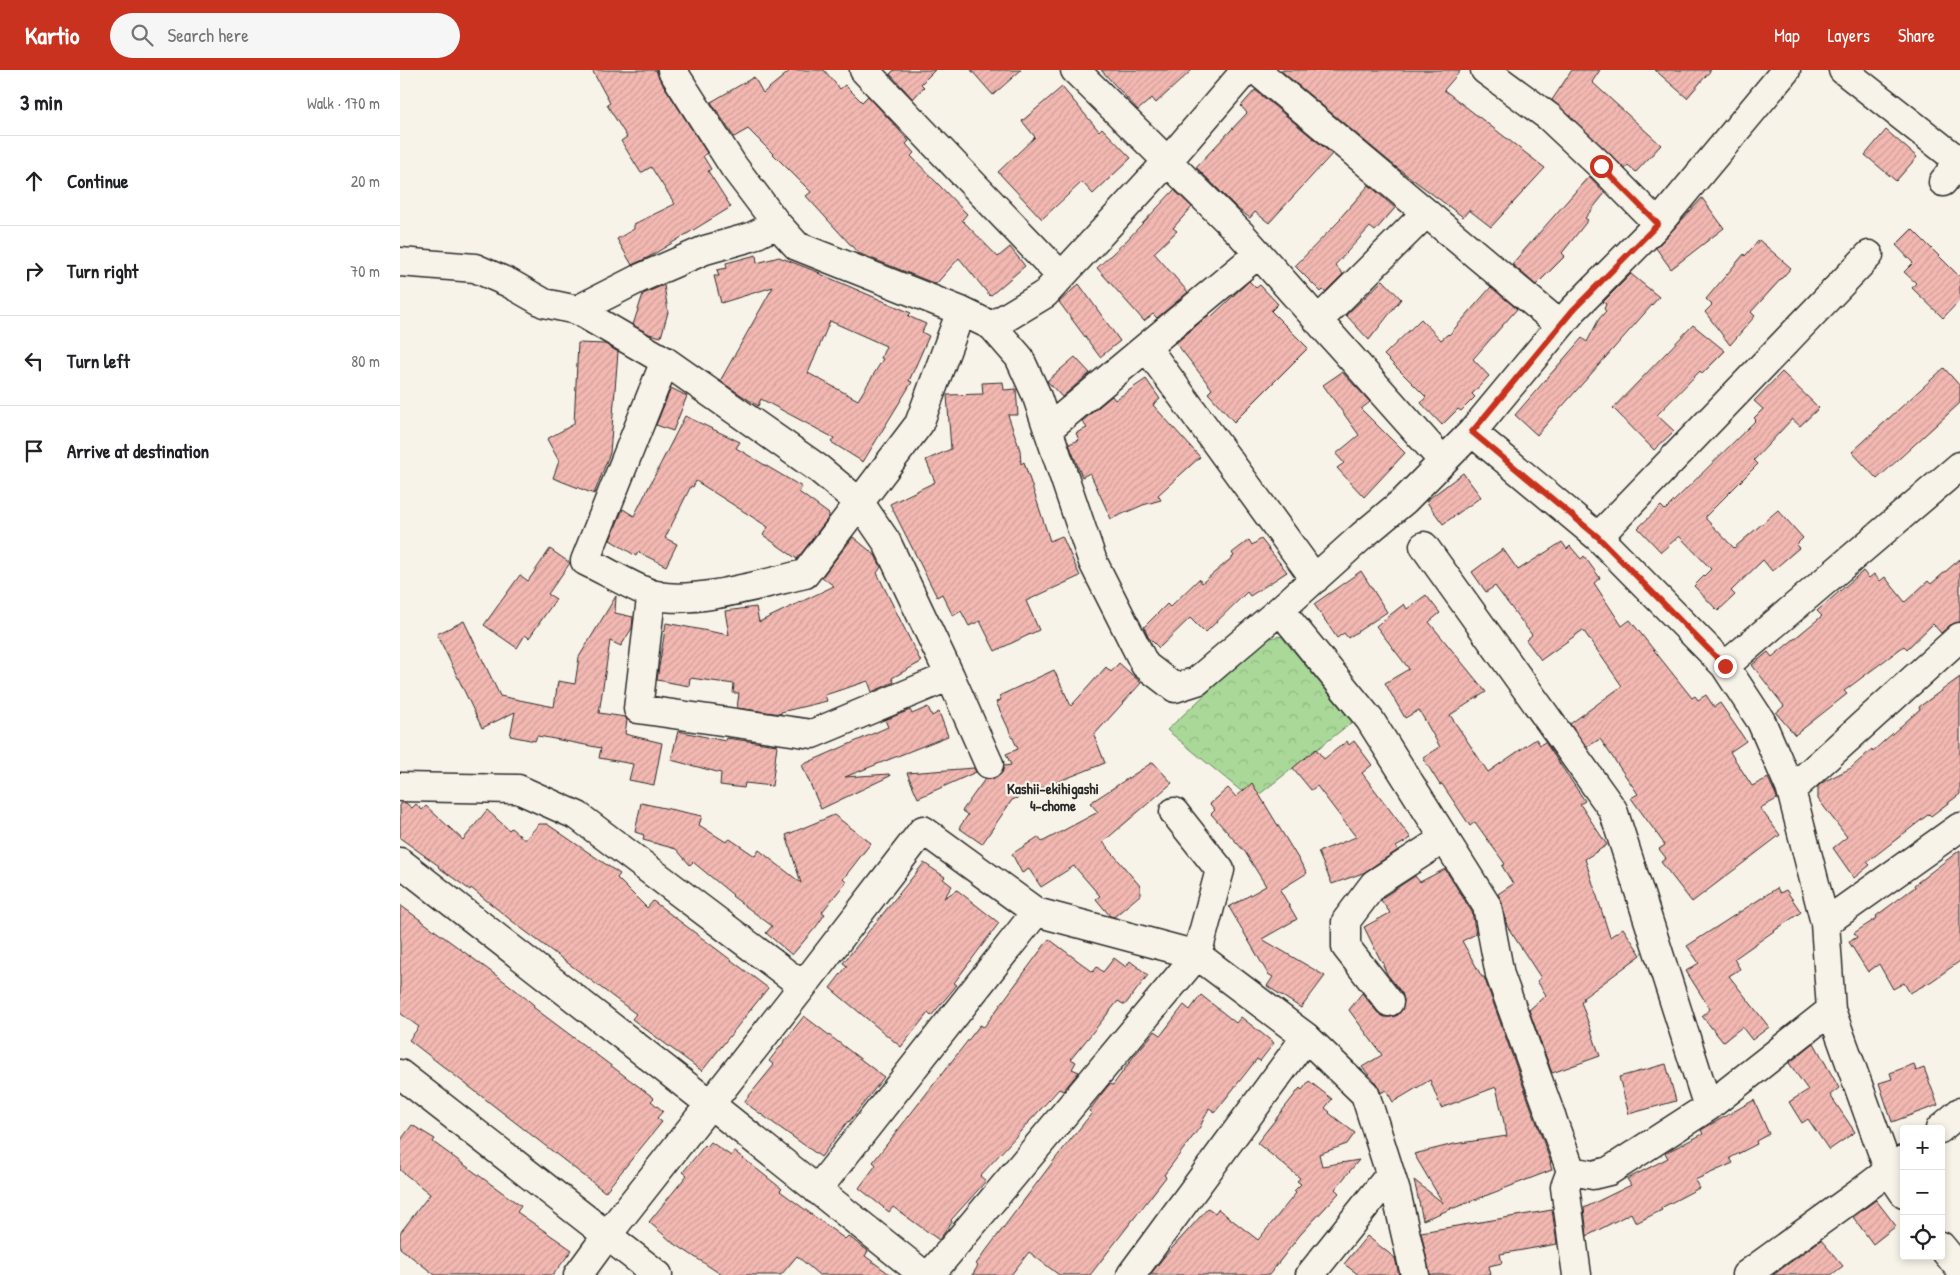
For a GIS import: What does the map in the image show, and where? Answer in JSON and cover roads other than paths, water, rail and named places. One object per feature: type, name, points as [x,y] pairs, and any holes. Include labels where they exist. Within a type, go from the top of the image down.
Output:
[{"type":"street","points":[[864,70],[1061,276]]},
{"type":"street","points":[[1075,70],[1240,234],[1443,461]]},
{"type":"street","points":[[992,326],[1045,294],[1167,162],[1246,70]]},
{"type":"street","points":[[1256,70],[1560,325]]},
{"type":"street","points":[[1485,70],[1549,117],[1658,224]]},
{"type":"street","points":[[676,72],[734,167],[777,224],[798,246],[992,326],[1019,357],[1036,394],[1093,562],[1146,665],[1175,688],[1197,681],[1405,500],[1472,432],[1573,310],[1658,224],[1786,70]]},
{"type":"street","points":[[1843,70],[1955,158],[1950,173],[1943,182]]},
{"type":"street","points":[[1318,321],[1426,212]]},
{"type":"street","points":[[577,310],[638,279],[705,250],[750,238],[777,224]]},
{"type":"street","points":[[1048,430],[1258,254]]},
{"type":"street","points":[[1598,537],[1868,255]]},
{"type":"street","points":[[400,262],[475,268],[509,283],[544,304],[577,310],[665,361],[819,469],[860,503],[886,541],[989,764]]},
{"type":"street","points":[[665,361],[585,560],[657,596],[678,598],[723,592],[805,574],[919,424],[961,312]]},
{"type":"street","points":[[1147,348],[1315,579]]},
{"type":"street","points":[[1472,432],[1598,537],[1725,666],[1761,722],[1791,790],[1826,923],[1831,1010],[1896,1165],[1900,1179]]},
{"type":"street","points":[[1725,666],[1960,466]]},
{"type":"street","points":[[1424,546],[1613,810],[1708,1107]]},
{"type":"street","points":[[657,596],[650,607],[638,709],[812,734],[950,676]]},
{"type":"street","points":[[1280,610],[1370,720],[1488,906],[1500,974],[1571,1170],[1565,1187],[1576,1275]]},
{"type":"street","points":[[1791,790],[1960,637]]},
{"type":"street","points":[[400,787],[518,789],[578,816],[803,986]]},
{"type":"street","points":[[930,1275],[1196,955],[1220,870],[1174,812]]},
{"type":"street","points":[[1826,923],[1960,827]]},
{"type":"street","points":[[578,1275],[923,830],[1036,912],[1196,955],[1306,1037],[1365,1094],[1396,1192],[1415,1275]]},
{"type":"street","points":[[1389,1002],[1346,947],[1346,921],[1374,884],[1445,838]]},
{"type":"street","points":[[400,862],[710,1104],[924,1275]]},
{"type":"street","points":[[817,1190],[1036,912]]},
{"type":"street","points":[[1571,1170],[1593,1175],[1610,1171],[1708,1107],[1831,1010]]},
{"type":"street","points":[[1131,1275],[1306,1037]]},
{"type":"street","points":[[400,1074],[608,1234],[658,1275]]},
{"type":"street","points":[[1945,1125],[1960,1112]]},
{"type":"street","points":[[1746,1275],[1896,1165]]},
{"type":"street","points":[[1310,1275],[1390,1175]]},
{"type":"street","points":[[1945,1251],[1960,1269]]},
{"type":"district","name":"Kashii-ekihigashi 4-chome","points":[[1053,796]]}]
